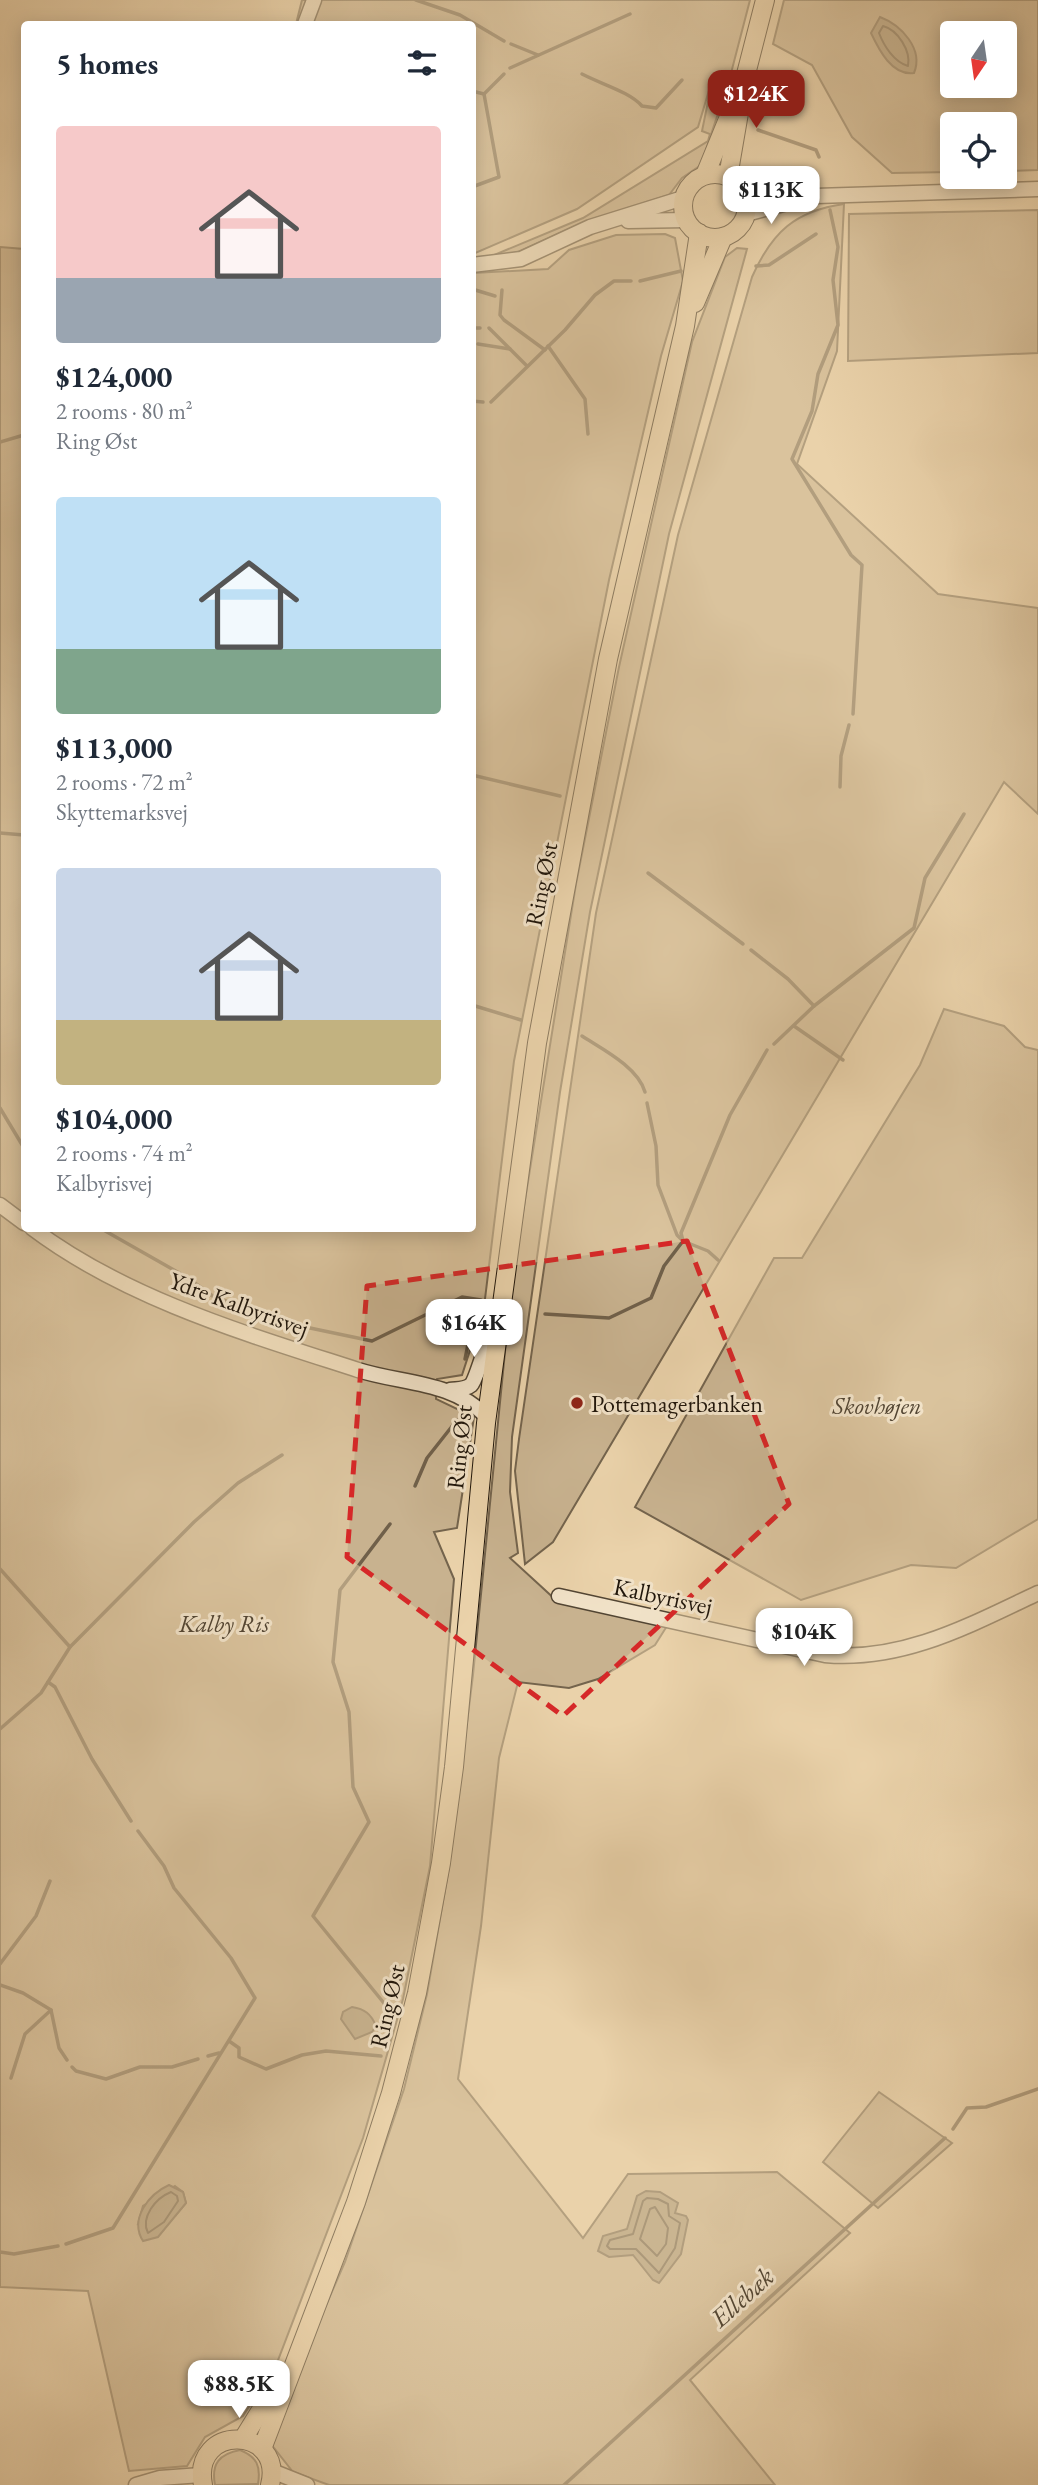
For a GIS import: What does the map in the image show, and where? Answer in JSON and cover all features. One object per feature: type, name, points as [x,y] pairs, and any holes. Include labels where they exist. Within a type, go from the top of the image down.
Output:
[{"type":"main road","points":[[728,177],[745,78],[765,0]]},
{"type":"main road","points":[[705,175],[745,78]]},
{"type":"main road","points":[[705,175],[728,177],[744,193],[746,214],[737,228],[723,237],[693,227],[683,198],[695,180],[705,175]]},
{"type":"main road","name":"Ring Øst","points":[[262,2449],[294,2358],[356,2202],[391,2093],[417,1993],[441,1863],[454,1767],[486,1416],[537,1043],[608,659],[685,326],[693,227]]},
{"type":"main road","name":"Ring Øst","points":[[685,326],[723,237]]},
{"type":"main road","name":"Ring Øst","points":[[243,2439],[294,2358]]},
{"type":"main road","points":[[202,2480],[204,2462],[217,2445],[230,2439],[243,2439],[262,2449],[271,2478]]},
{"type":"street","points":[[306,21],[314,0]]},
{"type":"street","points":[[744,193],[816,196],[1038,189]]},
{"type":"street","points":[[746,214],[816,196]]},
{"type":"street","points":[[476,264],[520,258],[590,227],[683,198]]},
{"type":"street","points":[[613,221],[693,227]]},
{"type":"street","points":[[0,1205],[21,1221]]},
{"type":"street","name":"Ydre Kalbyrisvej","points":[[38,1232],[114,1280],[178,1307],[362,1371],[465,1397],[486,1416]]},
{"type":"street","points":[[445,1390],[466,1388],[475,1380],[486,1337],[499,1307]]},
{"type":"street","name":"Kalbyrisvej","points":[[559,1596],[825,1655],[857,1658],[899,1650],[949,1634],[1038,1593]]},
{"type":"street","points":[[136,2485],[160,2478],[202,2480]]},
{"type":"street","points":[[271,2478],[307,2485]]},
{"type":"highlighted area","points":[[687,1241],[789,1504],[563,1716],[347,1557],[367,1286]]},
{"type":"green space","points":[[302,0],[750,0],[730,77],[701,165],[682,178],[669,195],[587,221],[518,252],[487,258],[583,218],[708,141],[710,134],[702,131],[713,77],[698,127],[577,209],[476,253],[476,21],[297,21]]},
{"type":"green space","points":[[784,0],[1038,0],[1038,170],[1017,171],[1017,112],[940,112],[940,172],[892,173],[852,137],[812,65],[773,44]]},
{"type":"green space","points":[[844,204],[837,351],[797,464],[938,594],[1038,608],[1038,814],[1004,782],[553,1542],[525,1564],[515,1471],[596,913],[678,535],[752,277],[760,261],[787,226],[812,212]]},
{"type":"green space","points":[[1038,210],[1038,353],[848,361],[849,214]]},
{"type":"green space","name":"Kalby Ris","points":[[665,234],[675,238],[683,281],[661,356],[609,580],[514,1061],[484,1307],[462,1375],[437,1379],[436,1399],[474,1417],[457,1528],[434,1532],[454,1579],[430,1866],[403,1999],[363,2138],[275,2368],[243,2416],[205,2437],[187,2466],[129,2471],[88,2291],[0,2287],[0,247],[21,249],[21,1232],[476,1232],[476,273],[548,269],[569,250],[616,235]],"holes":[[[175,2186],[183,2192],[186,2203],[175,2216],[138,2224],[143,2206]]]},
{"type":"green space","points":[[737,248],[747,249],[669,534],[590,912],[560,1092],[512,1437],[510,1492],[518,1553],[510,1558],[557,1601],[667,1626],[655,1645],[598,1679],[569,1688],[518,1682],[499,1758],[481,1926],[458,2079],[583,2238],[628,2174],[777,2172],[850,2233],[690,2380],[775,2485],[329,2485],[293,2472],[271,2444],[301,2362],[345,2262],[404,2089],[427,1994],[449,1867],[473,1675],[512,1281],[576,884],[619,667],[692,342],[725,257]]},
{"type":"green space","name":"Skovhøjen","points":[[944,1009],[1004,1026],[1025,1047],[1038,1050],[1038,1519],[956,1568],[911,1565],[801,1600],[635,1507],[774,1258],[802,1258],[920,1065]]},
{"type":"green space","points":[[879,2092],[952,2143],[878,2208],[823,2162]]},
{"type":"green space","points":[[240,2450],[256,2463],[259,2472],[258,2484],[215,2485],[214,2471],[218,2461],[227,2454]]},
{"type":"water","points":[[880,17],[896,26],[909,39],[916,55],[914,73],[906,73],[893,66],[878,47],[871,33]]},
{"type":"water","points":[[352,2007],[367,2013],[376,2026],[372,2032],[355,2039],[341,2019],[343,2012]]},
{"type":"water","points":[[169,2185],[183,2192],[186,2203],[158,2237],[143,2241],[138,2224],[143,2208],[155,2194]]},
{"type":"water","points":[[646,2191],[660,2192],[678,2203],[675,2213],[686,2216],[688,2220],[681,2254],[659,2283],[653,2280],[633,2255],[609,2257],[598,2251],[603,2236],[627,2229],[637,2196]]},
{"type":"waterway","points":[[416,0],[470,21]]},
{"type":"waterway","points":[[510,68],[630,14]]},
{"type":"waterway","points":[[476,24],[504,41]]},
{"type":"waterway","points":[[511,44],[538,55]]},
{"type":"waterway","points":[[476,92],[484,94],[504,74]]},
{"type":"waterway","points":[[582,74],[623,92],[642,106],[656,108],[682,80]]},
{"type":"waterway","points":[[476,186],[499,177],[484,94]]},
{"type":"waterway","points":[[758,130],[816,150],[819,157]]},
{"type":"waterway","points":[[830,210],[838,247],[833,280],[838,325],[818,374],[812,411],[792,459],[851,555],[862,565],[853,714]]},
{"type":"waterway","points":[[756,266],[769,265],[816,234]]},
{"type":"waterway","points":[[640,281],[681,271]]},
{"type":"waterway","points":[[491,402],[565,330],[595,295],[614,281],[631,281]]},
{"type":"waterway","points":[[476,290],[495,296]]},
{"type":"waterway","points":[[502,290],[500,315],[545,350]]},
{"type":"waterway","points":[[489,328],[527,366]]},
{"type":"waterway","points":[[478,344],[510,349]]},
{"type":"waterway","points":[[548,346],[585,399],[588,434]]},
{"type":"waterway","points":[[476,401],[483,402]]},
{"type":"waterway","points":[[0,442],[21,436]]},
{"type":"waterway","points":[[840,787],[841,756],[849,725]]},
{"type":"waterway","points":[[476,776],[560,796]]},
{"type":"waterway","points":[[774,1044],[814,1006],[914,928],[925,878],[964,814]]},
{"type":"waterway","points":[[0,833],[21,835]]},
{"type":"waterway","points":[[648,873],[743,944]]},
{"type":"waterway","points":[[751,950],[788,979],[814,1006]]},
{"type":"waterway","points":[[476,1006],[521,1020]]},
{"type":"waterway","points":[[794,1026],[843,1060]]},
{"type":"waterway","points":[[582,1036],[627,1067],[645,1092]]},
{"type":"waterway","points":[[683,1241],[681,1233],[730,1115],[767,1050]]},
{"type":"waterway","points":[[647,1103],[656,1146],[658,1185],[677,1235],[683,1241]]},
{"type":"waterway","points":[[0,1108],[21,1143]]},
{"type":"waterway","points":[[107,1232],[188,1278],[214,1297],[299,1326]]},
{"type":"waterway","points":[[545,1314],[609,1318],[651,1298],[664,1266],[683,1241],[708,1251],[718,1260]]},
{"type":"waterway","points":[[310,1328],[372,1341],[462,1297],[481,1300]]},
{"type":"waterway","points":[[465,1359],[477,1300]]},
{"type":"waterway","points":[[415,1486],[427,1458],[457,1420]]},
{"type":"waterway","points":[[0,1729],[41,1693],[70,1647],[194,1522],[238,1483],[282,1455]]},
{"type":"waterway","points":[[390,1524],[340,1590],[333,1662],[349,1712],[353,1787],[369,1822],[313,1916],[392,2013]]},
{"type":"waterway","points":[[0,1569],[70,1647]]},
{"type":"waterway","points":[[48,1682],[55,1687],[92,1759],[131,1821]]},
{"type":"waterway","points":[[66,2244],[113,2228],[255,1998],[231,1958],[174,1888],[164,1866],[138,1831]]},
{"type":"waterway","points":[[0,1964],[36,1916],[50,1881]]},
{"type":"waterway","points":[[0,1985],[23,1993],[51,2010],[59,2048],[67,2060]]},
{"type":"waterway","points":[[11,2078],[25,2034],[51,2010]]},
{"type":"waterway","points":[[229,2041],[239,2048],[239,2057],[266,2069],[302,2055],[326,2051],[381,2056]]},
{"type":"waterway","points":[[208,2056],[219,2053]]},
{"type":"waterway","points":[[72,2067],[76,2071],[106,2079],[140,2067],[172,2067],[198,2059]]},
{"type":"waterway","name":"Ellebæk","points":[[953,2129],[967,2108],[986,2107],[1038,2089]]},
{"type":"waterway","name":"Ellebæk","points":[[564,2485],[945,2138]]},
{"type":"waterway","points":[[0,2252],[14,2254],[58,2246]]},
{"type":"place","name":"Pottemagerbanken","points":[[577,1403]]}]
